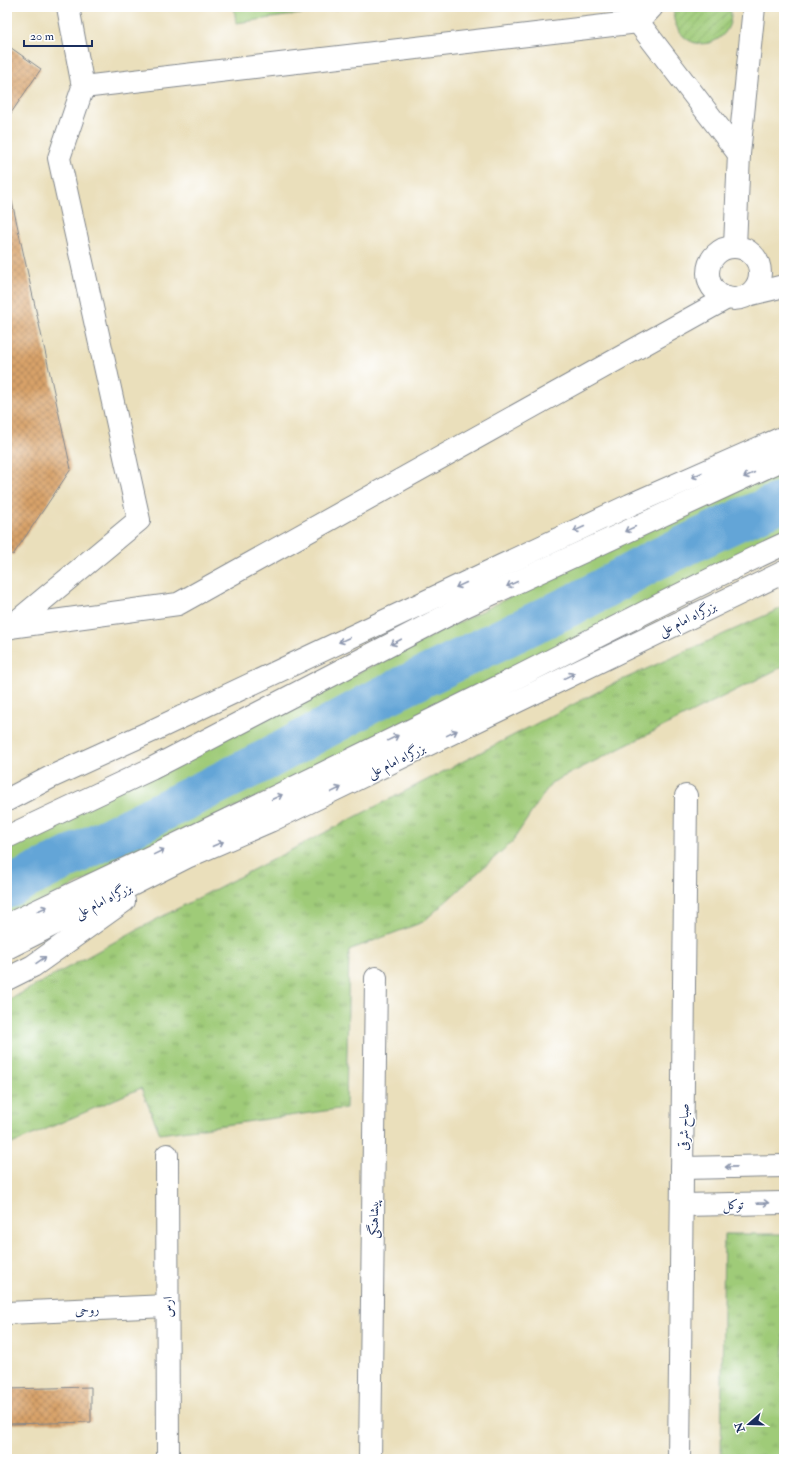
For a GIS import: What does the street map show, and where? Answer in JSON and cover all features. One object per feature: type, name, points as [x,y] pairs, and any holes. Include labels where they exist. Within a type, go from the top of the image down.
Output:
[{"type":"main road","points":[[9,628],[139,520],[60,158],[83,87],[68,7]]},
{"type":"main road","points":[[735,246],[739,154],[754,7]]},
{"type":"main road","points":[[83,87],[645,15],[739,154]]},
{"type":"main road","points":[[751,294],[757,287],[760,280],[761,271],[759,262],[754,255],[747,249],[735,246],[729,246],[714,255],[709,263],[709,281],[713,289],[727,298],[744,298],[751,294],[784,286]]},
{"type":"main road","points":[[9,628],[178,604],[727,298]]},
{"type":"main road","points":[[7,800],[51,777],[154,730],[630,505],[784,437]]},
{"type":"main road","points":[[7,837],[151,770],[463,607],[784,459]]},
{"type":"main road","points":[[7,925],[286,792],[656,606],[784,544]]},
{"type":"main road","name":"بزرگراه امام علی","points":[[7,948],[187,857],[270,821],[784,572]]},
{"type":"main road","points":[[7,789],[51,777]]},
{"type":"main road","name":"صباح شرقی","points":[[679,1459],[686,796]]},
{"type":"main road","points":[[7,979],[33,966],[187,857]]},
{"type":"main road","name":"پیشاهنگی","points":[[370,1459],[376,978]]},
{"type":"main road","name":"ارس","points":[[167,1155],[168,1459]]},
{"type":"main road","points":[[682,1168],[784,1166]]},
{"type":"main road","name":"توکل","points":[[682,1205],[784,1203]]},
{"type":"main road","name":"روحی","points":[[7,1313],[167,1306]]},
{"type":"green space","points":[[234,7],[350,7],[236,23]]},
{"type":"green space","points":[[675,7],[730,7],[731,20],[727,30],[720,37],[711,42],[701,44],[691,42],[683,35],[676,25],[674,20]]},
{"type":"green space","points":[[784,466],[784,542],[7,918],[7,844],[312,696],[670,517]]},
{"type":"green space","points":[[784,607],[784,666],[551,783],[512,842],[423,922],[349,950],[346,1108],[160,1134],[141,1088],[7,1146],[7,1001],[138,929],[613,684]]},
{"type":"green space","points":[[724,1234],[784,1234],[784,1459],[721,1459]]},
{"type":"building","points":[[7,45],[41,69],[7,119]]},
{"type":"building","points":[[7,179],[71,469],[13,555],[7,551]]},
{"type":"building","points":[[91,1387],[91,1422],[7,1424],[7,1389]]},
{"type":"waterway","points":[[7,888],[268,759],[382,697],[582,600],[653,561],[741,519],[784,501]]}]
